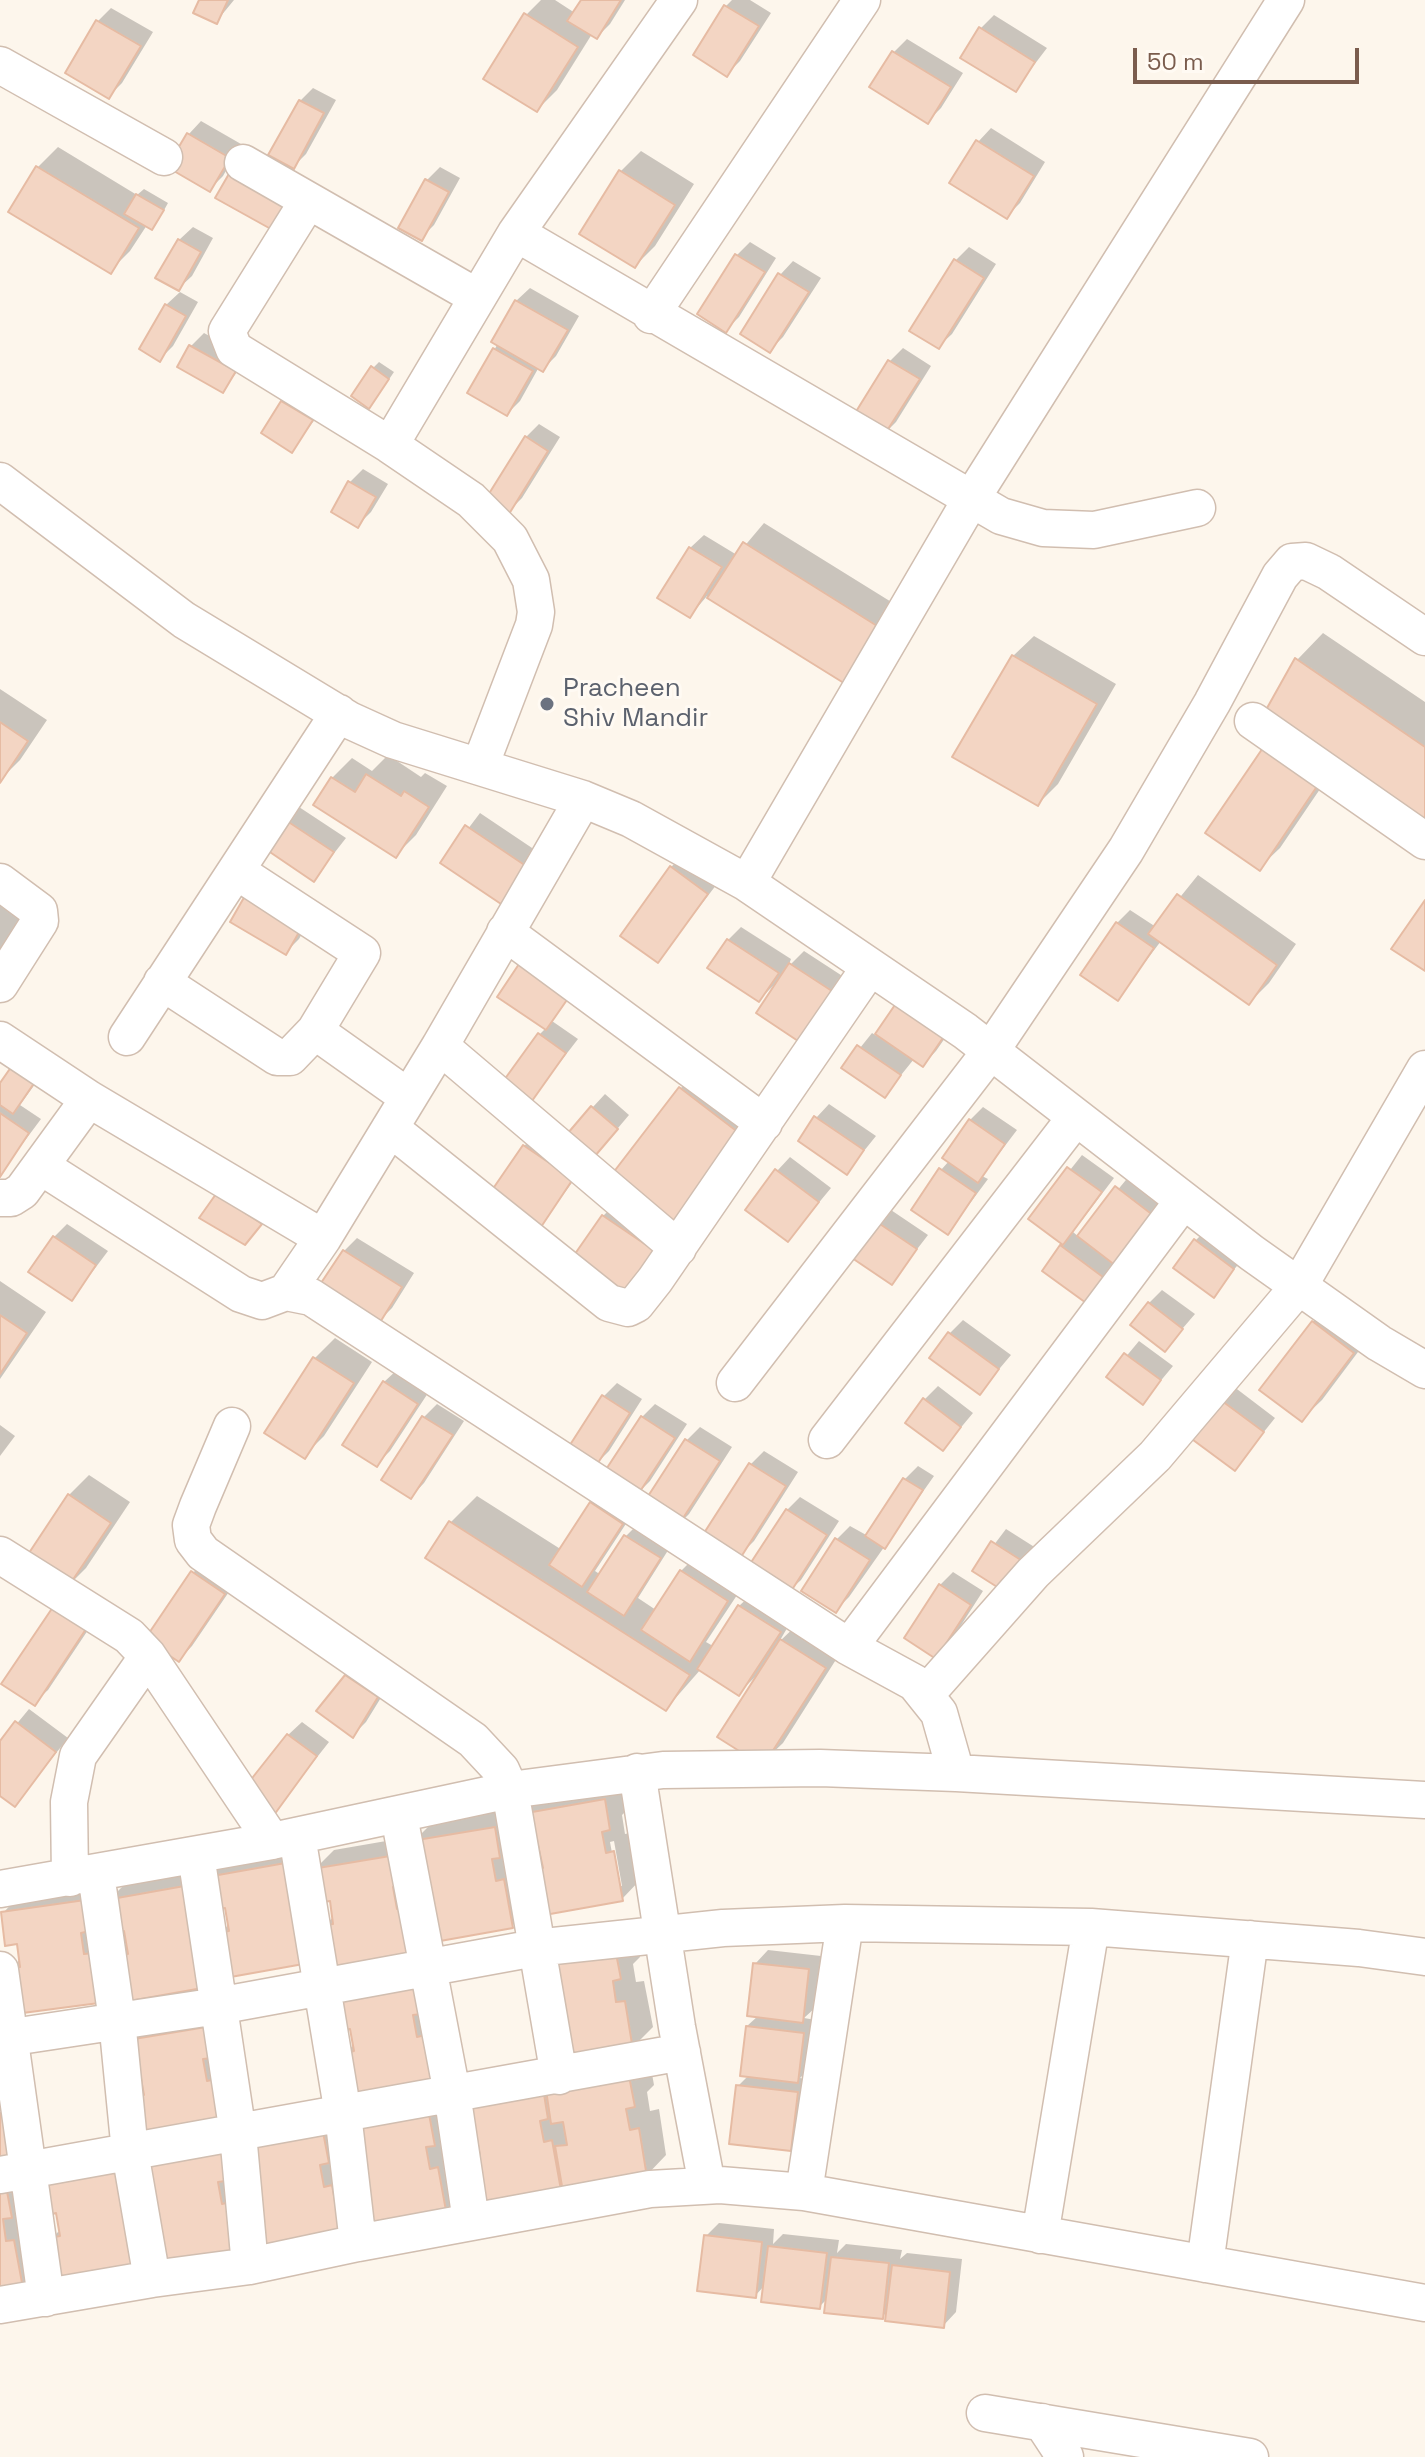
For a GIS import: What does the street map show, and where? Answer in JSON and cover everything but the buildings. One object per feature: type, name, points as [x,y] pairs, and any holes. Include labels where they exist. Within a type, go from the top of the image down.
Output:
[{"type":"street","points":[[390,445],[516,233],[679,0]]},
{"type":"street","points":[[651,315],[862,0]]},
{"type":"street","points":[[747,883],[970,501],[1286,0]]},
{"type":"street","points":[[0,65],[164,157]]},
{"type":"street","points":[[243,163],[477,297]]},
{"type":"street","points":[[308,201],[227,331],[234,349],[390,445],[471,500],[510,539],[531,580],[536,612],[534,625],[480,766]]},
{"type":"street","points":[[516,233],[651,315],[970,501],[1001,516],[1043,528],[1094,530],[1197,508]]},
{"type":"street","points":[[0,481],[184,620],[339,713],[393,740],[583,799],[631,819],[747,883],[990,1052],[1299,1286],[1379,1343],[1425,1370]]},
{"type":"street","points":[[735,1383],[990,1052],[1126,850],[1212,703],[1280,576],[1292,562],[1306,561],[1329,572],[1425,637]]},
{"type":"street","points":[[127,1037],[238,872],[339,713]]},
{"type":"street","points":[[1253,721],[1425,841]]},
{"type":"street","points":[[286,1292],[323,1238],[440,1046],[583,799]]},
{"type":"street","points":[[162,982],[277,1057],[290,1057],[315,1031],[362,953],[238,872]]},
{"type":"street","points":[[0,882],[39,911],[40,921],[0,984]]},
{"type":"street","points":[[505,932],[764,1123]]},
{"type":"street","points":[[390,1128],[619,1308],[636,1304],[678,1248],[870,967]]},
{"type":"street","points":[[315,1031],[408,1097]]},
{"type":"street","points":[[0,1040],[89,1099],[323,1238]]},
{"type":"street","points":[[440,1046],[678,1248]]},
{"type":"street","points":[[926,1694],[1033,1573],[1164,1445],[1299,1286],[1425,1069]]},
{"type":"street","points":[[0,1198],[11,1198],[22,1191],[89,1099]]},
{"type":"street","points":[[827,1440],[1076,1117]]},
{"type":"street","points":[[42,1167],[241,1294],[262,1301],[286,1292],[311,1297],[849,1647],[897,1672],[926,1694],[939,1713],[956,1773]]},
{"type":"street","points":[[849,1647],[1183,1201]]},
{"type":"street","points":[[232,1426],[191,1525],[193,1540],[203,1553],[473,1740],[501,1770],[510,1790],[559,2076]]},
{"type":"street","points":[[0,1555],[129,1636],[148,1656],[284,1839],[320,1988],[343,2114],[358,2243]]},
{"type":"street","points":[[148,1656],[78,1756],[69,1802],[117,2020],[130,2152],[152,2279]]},
{"type":"street","points":[[0,1889],[284,1839],[510,1790],[637,1772],[760,1768],[956,1773],[1425,1800]]},
{"type":"street","points":[[637,1772],[682,2052],[707,2185]]},
{"type":"street","points":[[399,1816],[452,2096],[471,2221]]},
{"type":"street","points":[[196,1855],[238,2134],[250,2266]]},
{"type":"street","points":[[804,2192],[845,1923]]},
{"type":"street","points":[[6,2038],[218,2006],[535,1948],[662,1933],[845,1923],[1091,1927],[1425,1957]]},
{"type":"street","points":[[1040,2235],[1091,1927]]},
{"type":"street","points":[[1205,2264],[1250,1939]]},
{"type":"street","points":[[0,1970],[15,2172],[46,2298]]},
{"type":"street","points":[[15,2172],[452,2096],[682,2052]]},
{"type":"street","points":[[0,2305],[250,2266],[471,2221],[650,2189],[707,2185],[804,2192],[1425,2303]]},
{"type":"street","points":[[985,2413],[1193,2451],[1250,2457]]},
{"type":"street","points":[[1042,2422],[1065,2457]]},
{"type":"place","name":"Pracheen Shiv Mandir","points":[[547,704]]}]
